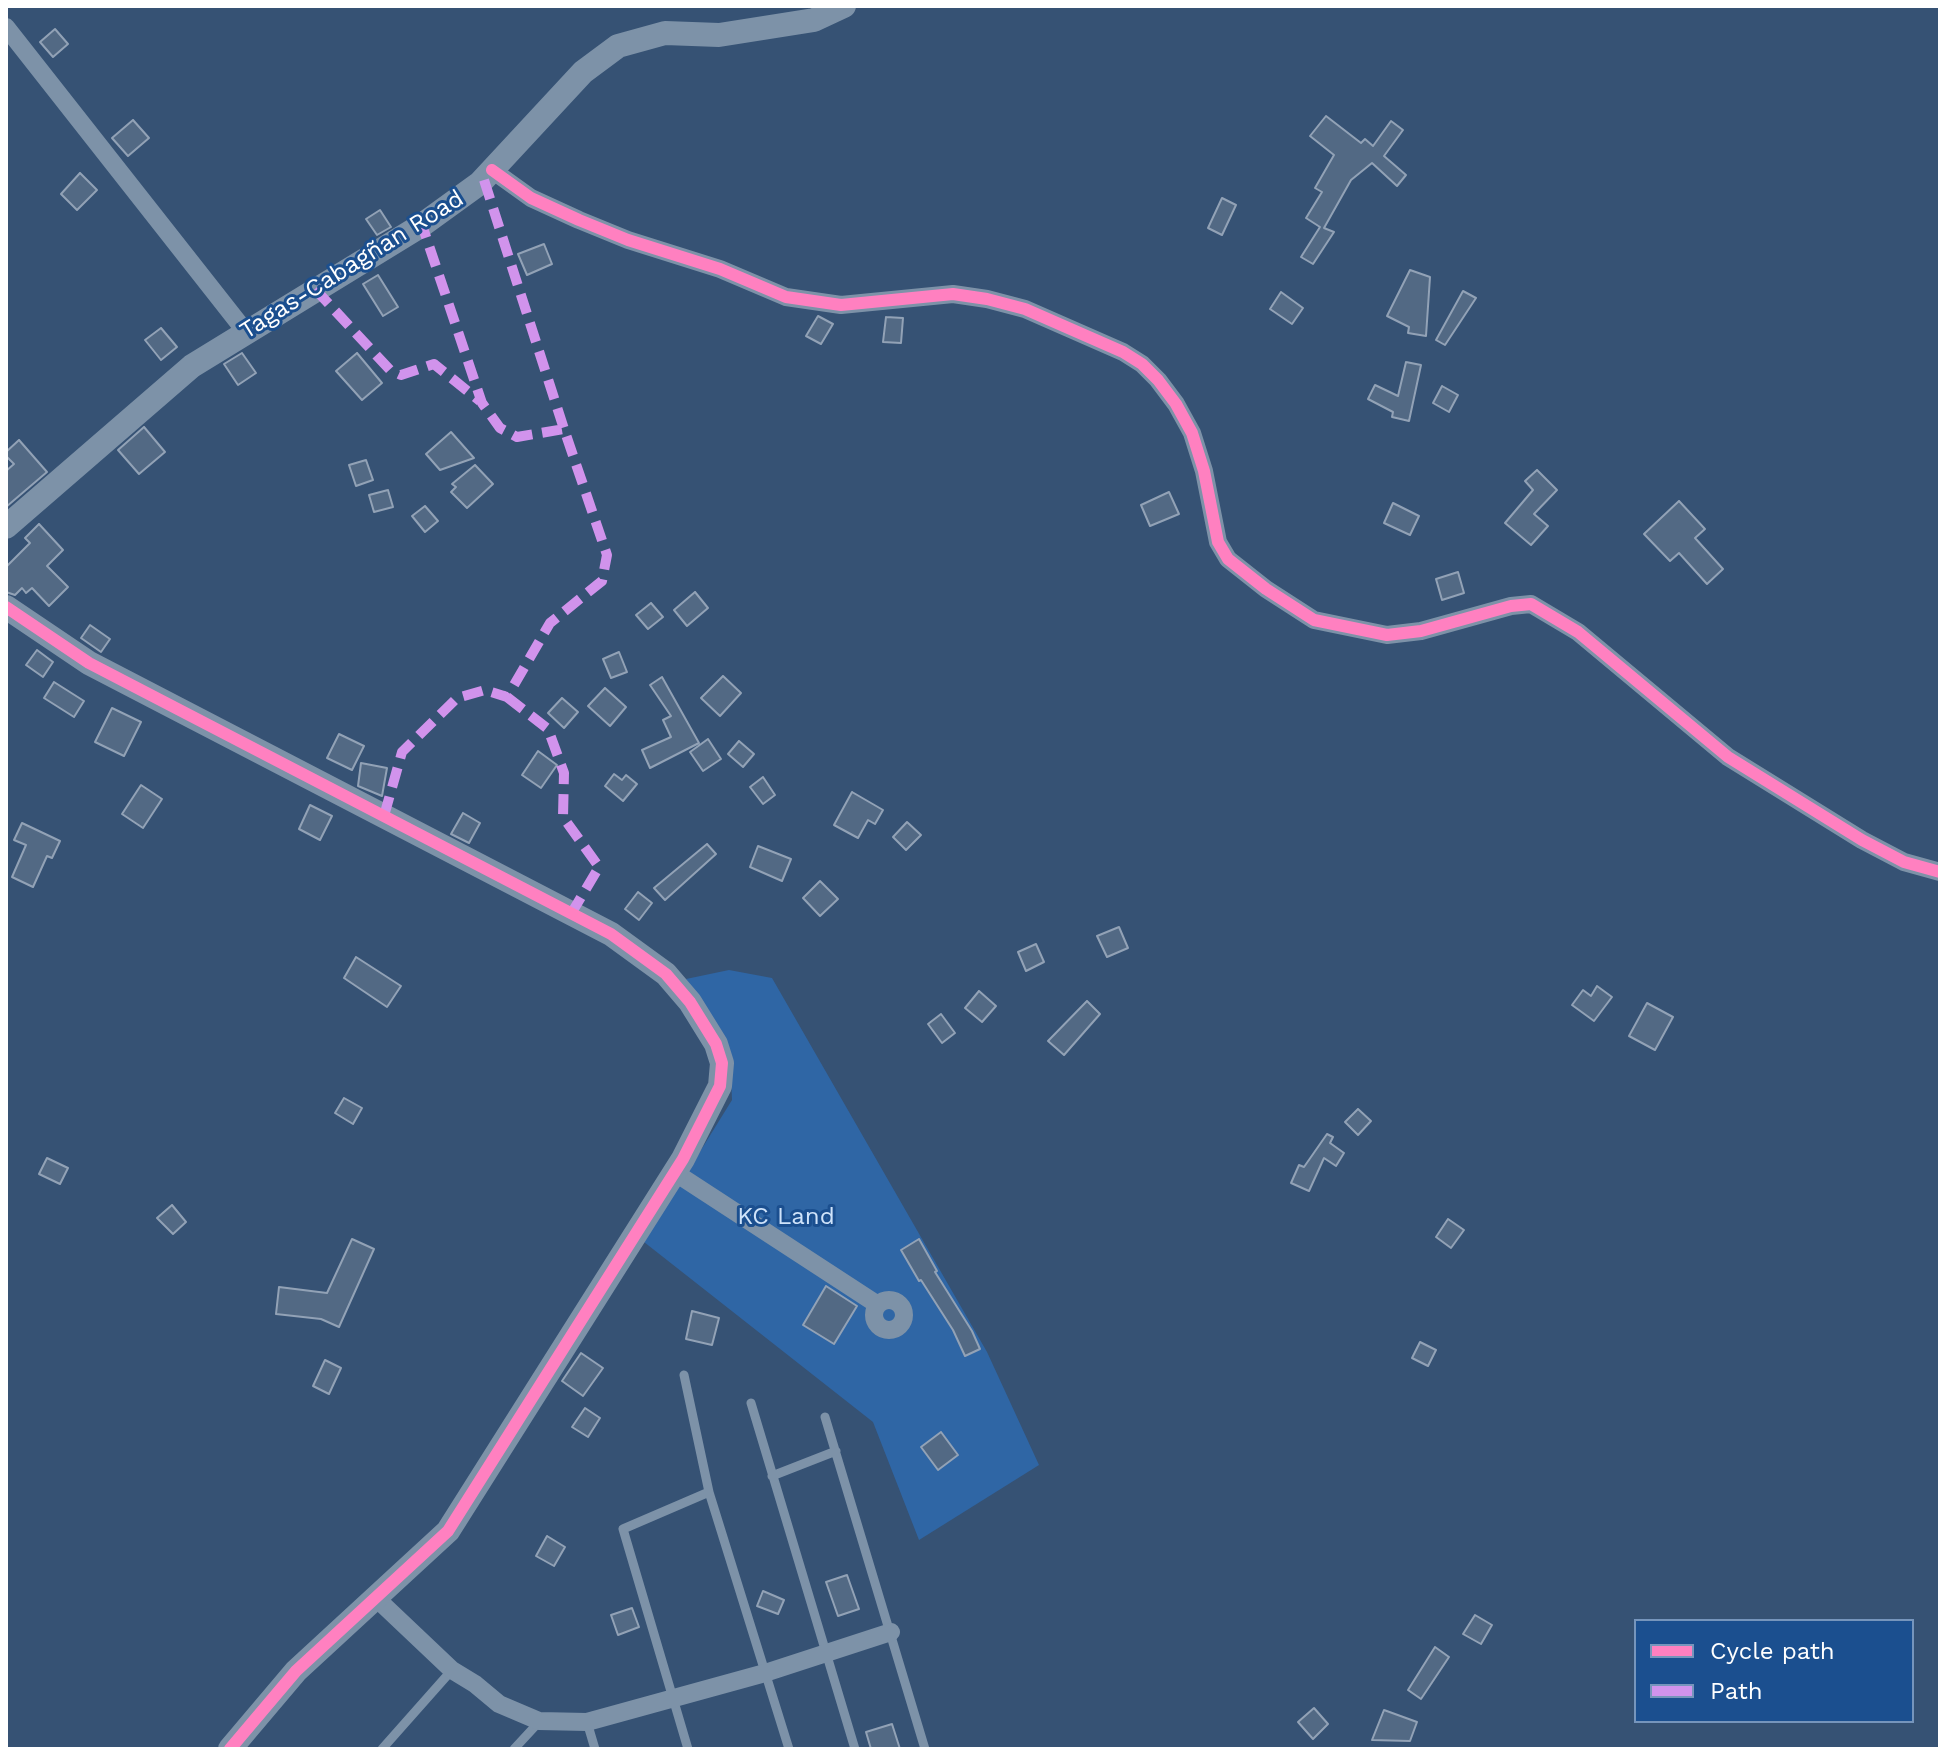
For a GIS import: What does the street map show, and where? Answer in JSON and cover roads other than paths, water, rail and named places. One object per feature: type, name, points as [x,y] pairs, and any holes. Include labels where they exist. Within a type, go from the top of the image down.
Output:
[{"type":"street","name":"Tagas-Cabagñan Road","points":[[6,527],[192,366],[422,225],[480,183],[583,72],[618,46],[665,33],[719,35],[814,20],[844,6]]},
{"type":"street","points":[[6,27],[245,331]]},
{"type":"street","points":[[492,170],[531,198],[579,220],[628,240],[720,269],[786,297],[841,305],[953,294],[987,299],[1025,309],[1123,352],[1142,364],[1158,380],[1192,433],[1204,471],[1218,542],[1228,559],[1266,589],[1314,620],[1387,635],[1421,631],[1511,606],[1531,604],[1578,632],[1728,757],[1862,840],[1904,862],[1940,872]]},
{"type":"street","points":[[6,607],[89,663],[611,934],[666,974],[690,1002],[716,1044],[722,1063],[720,1086],[674,1172],[448,1531],[296,1671],[230,1749]]},
{"type":"street","points":[[674,1172],[878,1305]]},
{"type":"street","points":[[376,1598],[452,1670],[499,1704],[539,1721],[587,1722],[765,1673],[891,1632]]},
{"type":"lane","points":[[684,1375],[709,1492],[789,1749]]},
{"type":"lane","points":[[751,1403],[855,1749]]},
{"type":"lane","points":[[825,1417],[925,1749]]},
{"type":"lane","points":[[772,1476],[836,1451]]},
{"type":"lane","points":[[688,1749],[623,1529],[709,1492]]},
{"type":"lane","points":[[382,1749],[452,1670]]},
{"type":"lane","points":[[514,1749],[539,1721]]},
{"type":"lane","points":[[587,1722],[595,1749]]},
{"type":"park label","name":"KC Land","points":[[786,1217]]}]
